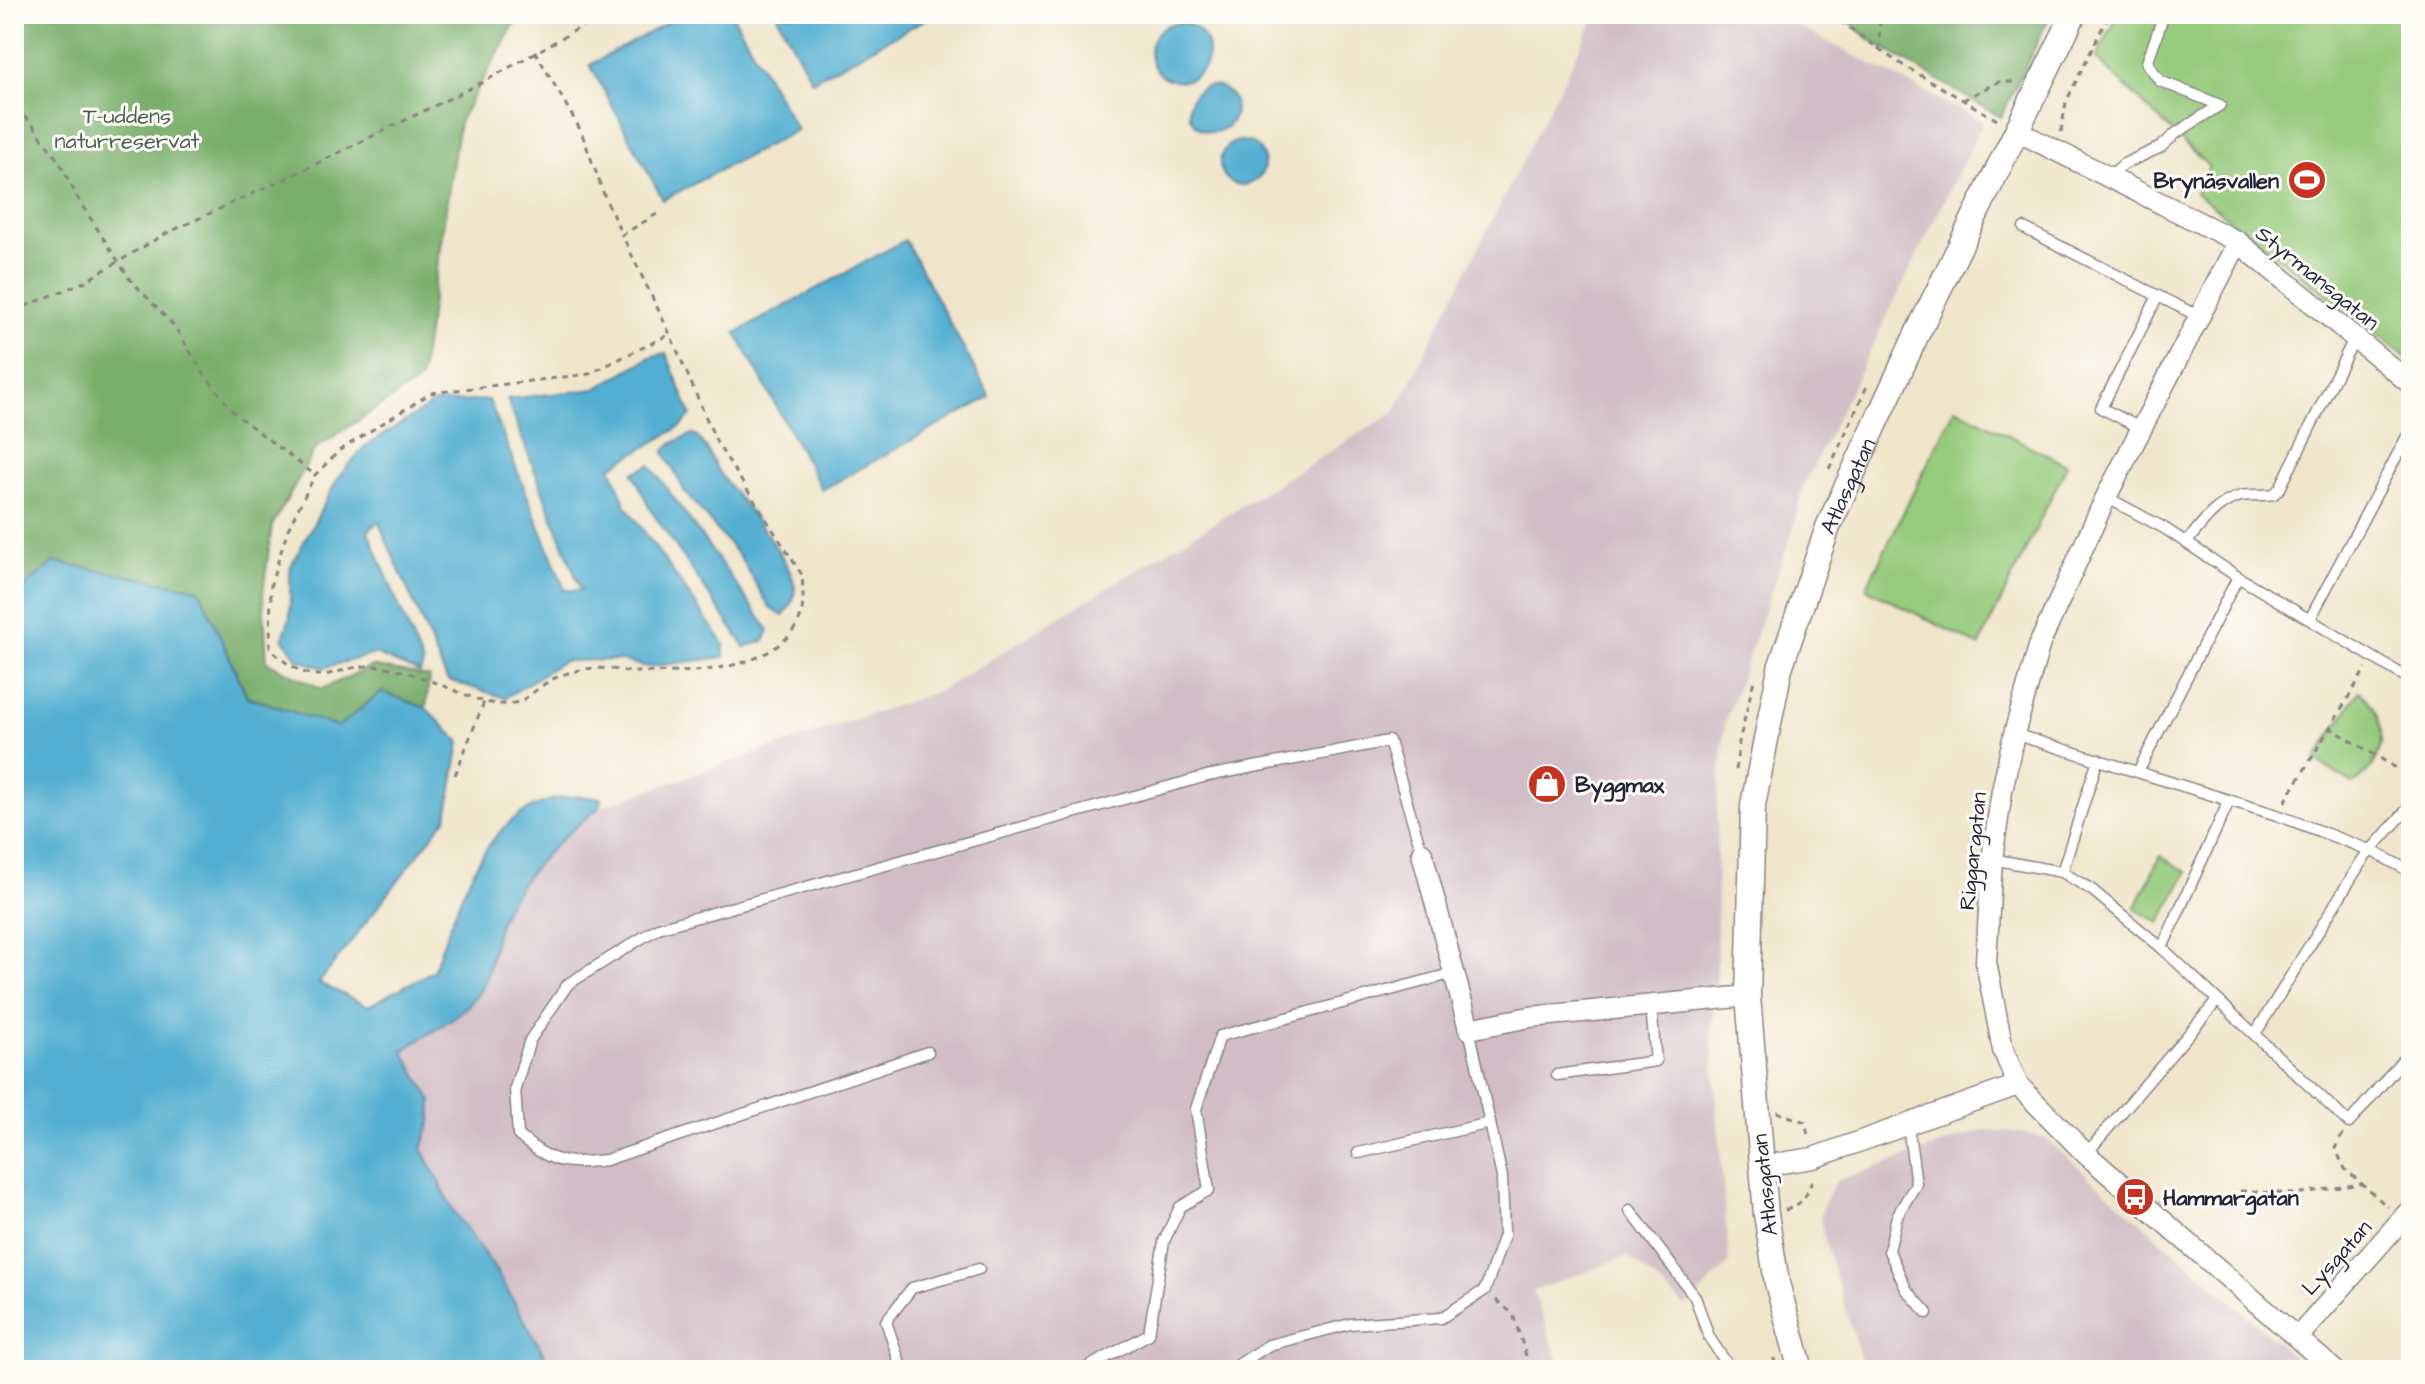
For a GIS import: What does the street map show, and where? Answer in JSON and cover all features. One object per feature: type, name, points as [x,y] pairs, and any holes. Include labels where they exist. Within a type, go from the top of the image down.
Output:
[{"type":"street","name":"Atlasgatan","points":[[1786,1366],[1766,1214],[1748,996],[1753,805],[1780,668],[1828,527],[2010,127],[2074,14]]},
{"type":"street","name":"Styrmansgatan","points":[[2010,127],[2238,242],[2411,384]]},
{"type":"street","name":"Riggargatan","points":[[2238,242],[2106,497],[2040,643],[2014,734],[1992,859],[1986,962],[2003,1050],[2018,1085],[2086,1154],[2334,1370]]},
{"type":"street","points":[[1422,853],[1469,1029],[1530,1017],[1748,996]]},
{"type":"street","points":[[1762,1166],[1813,1158],[2018,1085]]},
{"type":"street","name":"Lysgatan","points":[[2298,1337],[2406,1214]]},
{"type":"lane","points":[[2108,177],[2124,164],[2161,147],[2175,134],[2220,105],[2160,81],[2147,63],[2164,14]]},
{"type":"lane","points":[[2024,228],[2200,317]]},
{"type":"lane","points":[[2142,429],[2101,408],[2158,296]]},
{"type":"lane","points":[[2187,542],[2207,517],[2228,500],[2244,495],[2274,494],[2280,488],[2355,337]]},
{"type":"lane","points":[[2310,619],[2411,429]]},
{"type":"lane","points":[[2106,497],[2187,542],[2238,577],[2411,680]]},
{"type":"lane","points":[[2138,772],[2238,577]]},
{"type":"lane","points":[[2014,734],[2277,815],[2372,851],[2411,872]]},
{"type":"lane","points":[[928,1052],[606,1160],[574,1164],[563,1161],[541,1154],[518,1135],[515,1088],[530,1040],[568,984],[658,928],[1207,776],[1389,741],[1422,853]]},
{"type":"lane","points":[[2062,872],[2098,759]]},
{"type":"lane","points":[[2162,948],[2229,801]]},
{"type":"lane","points":[[2255,1034],[2363,859],[2411,805]]},
{"type":"lane","points":[[1992,859],[2062,872],[2092,890],[2162,948],[2349,1123],[2411,1050]]},
{"type":"lane","points":[[1083,1370],[1149,1334],[1164,1241],[1180,1207],[1209,1190],[1196,1109],[1220,1036],[1455,973]]},
{"type":"lane","points":[[2086,1154],[2217,1001]]},
{"type":"lane","points":[[1557,1075],[1656,1061],[1651,1006]]},
{"type":"lane","points":[[1230,1370],[1269,1345],[1350,1324],[1441,1318],[1485,1290],[1504,1235],[1502,1177],[1469,1029]]},
{"type":"lane","points":[[1358,1153],[1490,1123]]},
{"type":"lane","points":[[1908,1125],[1916,1184],[1897,1216],[1889,1251],[1906,1289],[1927,1313]]},
{"type":"lane","points":[[1630,1210],[1695,1297],[1709,1337],[1731,1370]]},
{"type":"lane","points":[[902,1370],[886,1321],[912,1288],[979,1269]]},
{"type":"path","points":[[14,311],[84,282],[165,234],[487,80],[604,14]]},
{"type":"path","points":[[1830,14],[1879,50],[2010,127]]},
{"type":"path","points":[[1879,50],[1880,14]]},
{"type":"path","points":[[2057,152],[2066,102],[2109,14]]},
{"type":"path","points":[[535,51],[581,131],[606,200],[670,334],[717,443],[802,575],[803,598],[799,622],[780,643],[756,657],[724,668],[679,672],[591,668],[551,680],[520,701],[500,704],[484,702],[385,667],[364,666],[325,677],[309,675],[279,658],[270,649],[271,584],[288,529],[315,475],[340,450],[431,393],[589,374],[670,334]]},
{"type":"path","points":[[1962,101],[1998,82],[2023,82]]},
{"type":"path","points":[[14,110],[30,121],[60,163],[78,199],[129,278],[175,327],[202,371],[235,414],[315,475]]},
{"type":"path","points":[[622,235],[657,214]]},
{"type":"path","points":[[1825,478],[1874,371]]},
{"type":"path","points":[[2277,815],[2328,726],[2373,657]]},
{"type":"path","points":[[1735,781],[1739,742],[1756,674]]},
{"type":"path","points":[[455,775],[484,702]]},
{"type":"path","points":[[2328,726],[2411,777]]},
{"type":"path","points":[[2349,1123],[2335,1148],[2345,1169],[2361,1184],[2406,1214]]},
{"type":"path","points":[[2240,1191],[2295,1194],[2361,1184]]},
{"type":"path","points":[[1485,1290],[1513,1314],[1527,1359],[1527,1370]]},
{"type":"shaded area","points":[[1597,14],[1774,14],[1983,122],[1802,489],[1793,529],[1725,723],[1717,807],[1717,973],[1711,1030],[1729,1263],[1686,1307],[1628,1256],[1533,1291],[1562,1370],[553,1370],[495,1269],[453,1210],[422,1147],[431,1122],[403,1051],[466,1006],[484,985],[501,919],[533,868],[574,827],[600,807],[939,691],[1395,412]]},
{"type":"shaded area","points":[[1983,1130],[2019,1132],[2045,1138],[2309,1370],[1864,1370],[1823,1235],[1820,1217],[1825,1201],[1836,1181]]},
{"type":"green space","name":"T-uddens naturreservat","points":[[14,14],[520,14],[459,122],[420,380],[315,449],[272,526],[263,594],[267,662],[322,689],[372,666],[429,677],[426,708],[382,692],[338,728],[247,696],[199,589],[54,562],[14,597]]},
{"type":"green space","points":[[1840,14],[2051,14],[2001,117],[1873,42]]},
{"type":"green space","name":"Brynäsvallen","points":[[2119,14],[2411,14],[2411,361],[2196,193],[2209,167],[2096,58]]},
{"type":"green space","points":[[1955,408],[2067,465],[1979,646],[1866,588]]},
{"type":"green space","points":[[2359,691],[2376,714],[2381,739],[2373,764],[2353,784],[2315,760]]},
{"type":"green space","points":[[2160,856],[2187,872],[2160,923],[2135,909]]},
{"type":"water","points":[[683,14],[732,14],[797,130],[663,200],[590,65]]},
{"type":"water","points":[[776,14],[935,14],[812,81]]},
{"type":"water","points":[[1179,23],[1200,31],[1208,52],[1200,73],[1179,81],[1158,73],[1150,52],[1158,31]]},
{"type":"water","points":[[1212,86],[1228,93],[1235,109],[1228,125],[1212,132],[1196,125],[1189,109],[1196,93]]},
{"type":"water","points":[[1242,141],[1258,147],[1264,163],[1258,179],[1242,185],[1226,179],[1220,163],[1226,147]]},
{"type":"water","points":[[905,240],[990,397],[822,490],[736,333]]},
{"type":"water","points":[[666,353],[691,415],[683,425],[611,467],[626,506],[724,644],[724,657],[647,667],[619,660],[563,661],[505,698],[447,680],[378,521],[368,531],[423,664],[420,673],[375,654],[323,668],[298,660],[283,638],[290,617],[290,568],[338,478],[364,447],[434,403],[489,400],[565,590],[581,590],[507,399],[595,389],[652,356]]},
{"type":"water","points":[[692,434],[705,447],[720,474],[772,542],[789,570],[795,592],[783,616],[770,608],[740,557],[685,492],[664,452],[672,443]]},
{"type":"water","points":[[650,465],[769,630],[764,641],[745,647],[650,509],[633,473]]},
{"type":"water","points":[[53,562],[199,589],[247,697],[338,727],[382,692],[426,708],[460,742],[447,817],[319,983],[368,1006],[433,971],[471,876],[487,848],[507,824],[532,807],[563,798],[601,798],[600,807],[557,844],[518,889],[500,921],[486,979],[476,996],[458,1014],[403,1051],[432,1101],[431,1122],[422,1148],[453,1210],[495,1269],[553,1370],[14,1370],[14,597]]},
{"type":"place","name":"Brynäsvallen","points":[[2307,180]]},
{"type":"place","name":"Byggmax","points":[[1547,784]]},
{"type":"place","name":"Hammargatan","points":[[2135,1197]]}]
